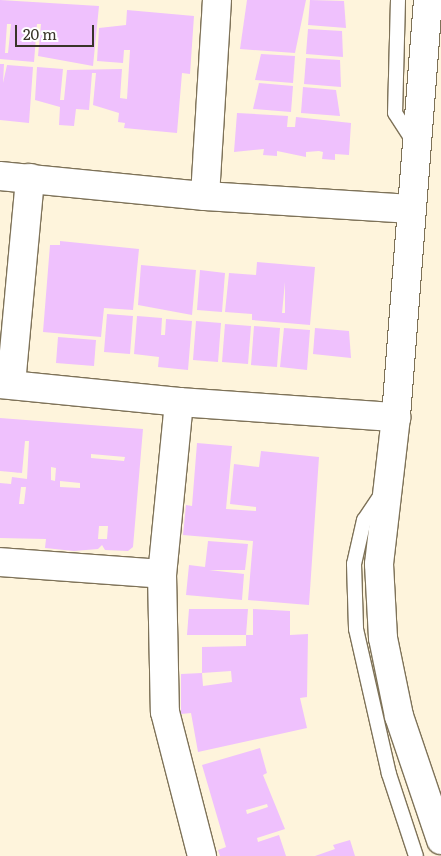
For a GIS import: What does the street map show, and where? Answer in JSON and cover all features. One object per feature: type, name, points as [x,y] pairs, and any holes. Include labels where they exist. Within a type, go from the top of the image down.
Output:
[{"type":"street","points":[[205,196],[218,0]]},
{"type":"street","points":[[428,0],[396,417],[386,488],[379,564],[383,638],[399,716],[441,840]]},
{"type":"street","points":[[0,176],[205,196],[412,209]]},
{"type":"street","points":[[30,178],[6,384],[179,402],[396,417]]},
{"type":"street","points":[[179,402],[162,574],[165,712],[200,856]]},
{"type":"street","points":[[0,562],[162,574]]},
{"type":"lane","points":[[398,0],[395,114],[418,147]]},
{"type":"lane","points":[[386,488],[364,520],[354,564],[356,629],[389,774],[416,856]]},
{"type":"building","points":[[0,0],[99,6],[93,66],[38,56],[41,24],[37,24],[34,62],[0,59]],"holes":[[[7,24],[11,24],[8,53],[5,53]]]},
{"type":"building","points":[[247,0],[306,0],[295,53],[240,49]]},
{"type":"building","points":[[310,0],[344,1],[346,28],[308,25]]},
{"type":"building","points":[[127,10],[194,16],[190,74],[182,73],[177,133],[124,128],[125,123],[118,122],[119,113],[93,105],[96,73],[92,73],[89,110],[76,109],[74,126],[59,125],[60,107],[35,100],[37,67],[63,69],[60,100],[64,100],[67,70],[122,69],[120,98],[127,99],[130,50],[124,50],[123,63],[97,61],[99,28],[126,25]]},
{"type":"building","points":[[308,29],[342,31],[343,57],[306,54]]},
{"type":"building","points":[[261,54],[295,56],[293,83],[255,80]]},
{"type":"building","points":[[306,58],[340,60],[341,87],[304,84]]},
{"type":"building","points":[[0,64],[4,64],[3,83],[7,65],[33,67],[29,123],[0,120]]},
{"type":"building","points":[[259,83],[293,86],[291,112],[253,109]]},
{"type":"building","points":[[303,87],[336,90],[340,116],[301,113]]},
{"type":"building","points":[[237,113],[288,116],[287,127],[295,127],[296,117],[351,123],[349,155],[335,154],[335,160],[322,159],[323,152],[319,151],[306,152],[306,157],[277,151],[277,156],[263,155],[264,149],[234,152]]},
{"type":"building","points":[[60,241],[139,249],[133,310],[104,308],[101,337],[43,332],[50,245],[60,245]]},
{"type":"building","points":[[257,262],[315,267],[310,325],[252,320],[252,314],[225,312],[229,273],[256,275]],"holes":[[[285,282],[285,313],[282,313]]]},
{"type":"building","points":[[141,265],[196,270],[192,315],[138,305]]},
{"type":"building","points":[[200,270],[225,273],[222,312],[197,310]]},
{"type":"building","points":[[107,314],[133,316],[130,354],[104,352]]},
{"type":"building","points":[[137,316],[162,318],[161,335],[165,335],[166,319],[192,321],[188,370],[158,367],[159,357],[134,354]]},
{"type":"building","points":[[196,321],[221,323],[218,362],[193,360]]},
{"type":"building","points":[[225,324],[251,326],[248,364],[222,362]]},
{"type":"building","points":[[254,326],[280,328],[277,367],[251,365]]},
{"type":"building","points":[[284,328],[310,330],[307,370],[280,367]]},
{"type":"building","points":[[315,328],[349,331],[351,358],[313,354]]},
{"type":"building","points":[[58,337],[96,340],[94,366],[56,363]]},
{"type":"building","points":[[0,418],[143,429],[133,547],[128,551],[105,550],[102,545],[98,549],[74,551],[45,548],[46,539],[0,538],[0,483],[11,484],[12,477],[27,479],[29,441],[25,441],[22,473],[0,471]],"holes":[[[91,454],[125,457],[124,461],[91,458]],[[51,467],[56,468],[55,481],[51,480]],[[60,481],[80,483],[80,488],[60,487]],[[21,487],[26,487],[24,504],[19,504]],[[99,526],[108,526],[107,539],[98,539]]]},
{"type":"building","points":[[197,443],[232,446],[226,509],[256,511],[256,507],[230,504],[234,464],[259,467],[261,451],[319,457],[309,605],[248,600],[253,541],[183,535],[186,505],[192,506]]},
{"type":"building","points":[[208,541],[248,544],[245,570],[209,570],[244,574],[242,600],[186,595],[189,565],[205,567]]},
{"type":"building","points":[[189,609],[248,609],[246,635],[187,635]]},
{"type":"building","points":[[253,609],[290,611],[290,635],[308,634],[307,697],[300,698],[307,728],[198,752],[191,713],[181,714],[181,674],[202,673],[202,647],[246,646],[246,635],[253,635]],"holes":[[[231,671],[232,682],[203,686],[202,673]]]},
{"type":"building","points":[[260,748],[267,773],[263,775],[285,829],[257,838],[258,842],[279,835],[286,856],[220,856],[218,850],[226,847],[202,765]],"holes":[[[267,804],[268,807],[247,814],[246,810]]]},
{"type":"building","points":[[350,840],[355,856],[315,856],[335,849],[333,845]]}]
